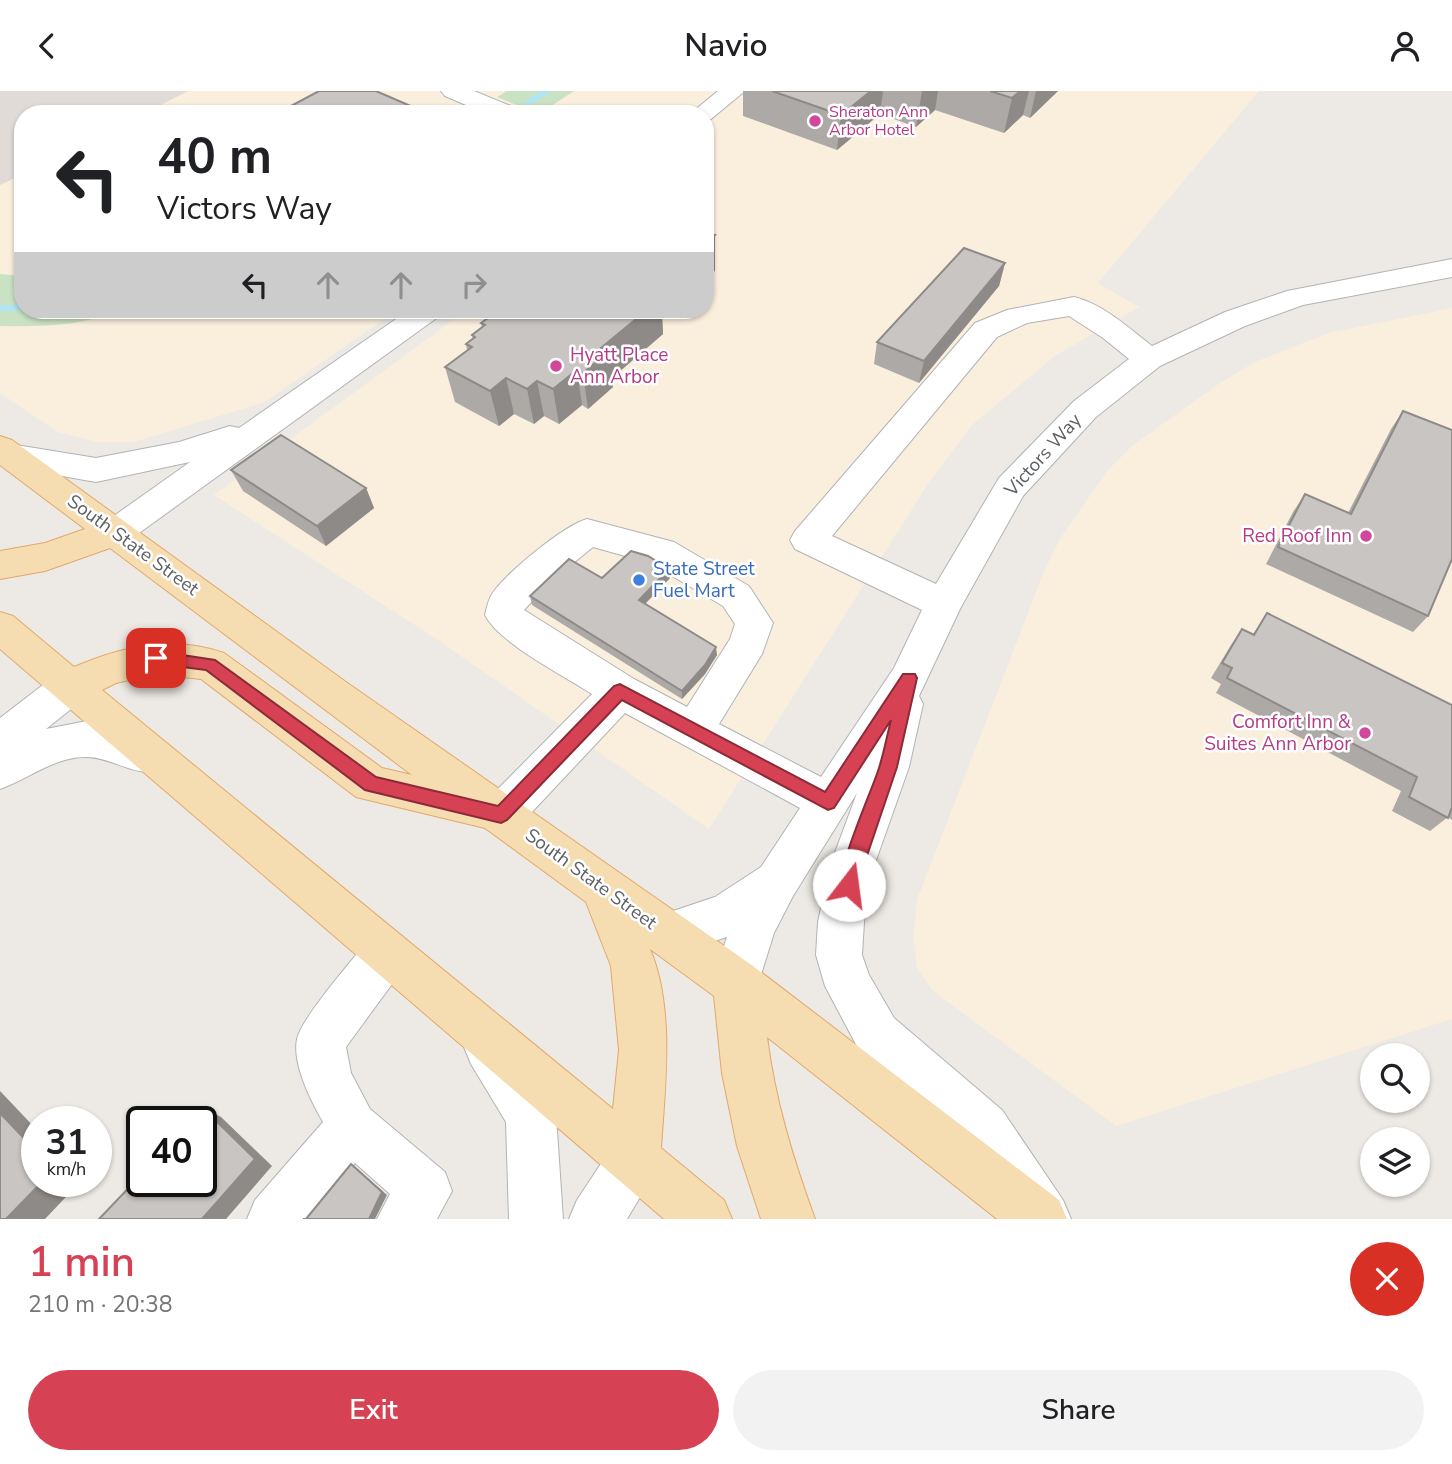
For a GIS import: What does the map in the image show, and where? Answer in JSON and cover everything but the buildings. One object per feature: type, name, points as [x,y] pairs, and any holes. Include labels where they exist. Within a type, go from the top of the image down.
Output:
[{"type":"main road","name":"South State Street","points":[[5,452],[296,668],[736,983],[1042,1219]]},
{"type":"main road","points":[[0,565],[49,557],[116,532]]},
{"type":"main road","points":[[0,627],[705,1219]]},
{"type":"main road","points":[[71,686],[109,669],[156,658],[210,664],[371,784],[501,815]]},
{"type":"main road","points":[[603,888],[634,966],[643,1050],[634,1159]]},
{"type":"main road","points":[[736,983],[747,1073],[763,1146],[788,1219]]},
{"type":"street","points":[[453,91],[487,105]]},
{"type":"street","points":[[714,105],[733,91]]},
{"type":"street","name":"Victors Way","points":[[736,983],[753,927],[777,881],[909,678],[944,603],[1011,487],[1085,409],[1149,359],[1235,319],[1297,297],[1452,268]]},
{"type":"street","points":[[944,603],[885,578],[808,540],[986,330],[1012,316],[1074,306],[1114,331],[1149,359]]},
{"type":"street","points":[[116,532],[415,319]]},
{"type":"street","points":[[5,452],[96,470],[183,453],[269,424]]},
{"type":"street","points":[[694,730],[748,643],[754,623],[736,596],[661,552],[587,532],[529,580],[506,603],[504,614],[519,628],[620,691],[828,802]]},
{"type":"street","points":[[909,678],[888,767],[852,866],[841,922],[839,955],[849,986],[877,1034],[985,1128],[1042,1219]]},
{"type":"street","points":[[0,742],[71,686]]},
{"type":"street","points":[[501,815],[620,691]]},
{"type":"street","points":[[0,771],[36,749],[88,739],[151,756]]},
{"type":"street","points":[[668,934],[727,915],[777,881]]},
{"type":"street","points":[[387,953],[321,1041],[327,1079],[352,1127],[426,1191],[404,1219]]},
{"type":"street","points":[[476,1027],[531,1116],[536,1219]]},
{"type":"street","points":[[297,1205],[352,1127]]},
{"type":"street","points":[[596,1219],[634,1159]]},
{"type":"shaded area","points":[[0,91],[188,91],[161,105],[14,105],[14,178],[0,185]]},
{"type":"shaded area","points":[[188,91],[1259,91],[1098,283],[1139,307],[1055,356],[973,424],[928,484],[709,829],[441,642],[214,495],[455,319],[714,319],[714,105],[161,105]]},
{"type":"shaded area","points":[[14,178],[14,319],[384,319],[265,402],[134,442],[97,442],[58,432],[0,393],[0,185]]},
{"type":"shaded area","points":[[1452,308],[1452,1019],[1377,1043],[1360,1043],[1360,1048],[1116,1126],[933,991],[917,968],[913,938],[917,900],[1045,569],[1060,539],[1107,471],[1132,446],[1220,383],[1255,362],[1329,333]]},
{"type":"green space","points":[[507,91],[574,91],[553,105],[517,105],[497,97]]},
{"type":"green space","points":[[0,274],[14,275],[14,319],[91,319],[46,326],[0,326]]},
{"type":"waterway","points":[[528,102],[548,91]]},
{"type":"waterway","points":[[0,308],[14,308]]},
{"type":"place","name":"Sheraton Ann Arbor Hotel","points":[[815,121]]},
{"type":"place","name":"Hyatt Place Ann Arbor","points":[[556,366]]},
{"type":"place","name":"Red Roof Inn","points":[[1366,536]]},
{"type":"place","name":"State Street Fuel Mart","points":[[639,580]]},
{"type":"place","name":"Comfort Inn & Suites Ann Arbor","points":[[1365,733]]},
{"type":"route","points":[[156,658],[210,664],[371,784],[501,815],[620,691],[828,802],[909,678],[888,767],[852,866],[849,885]]}]
